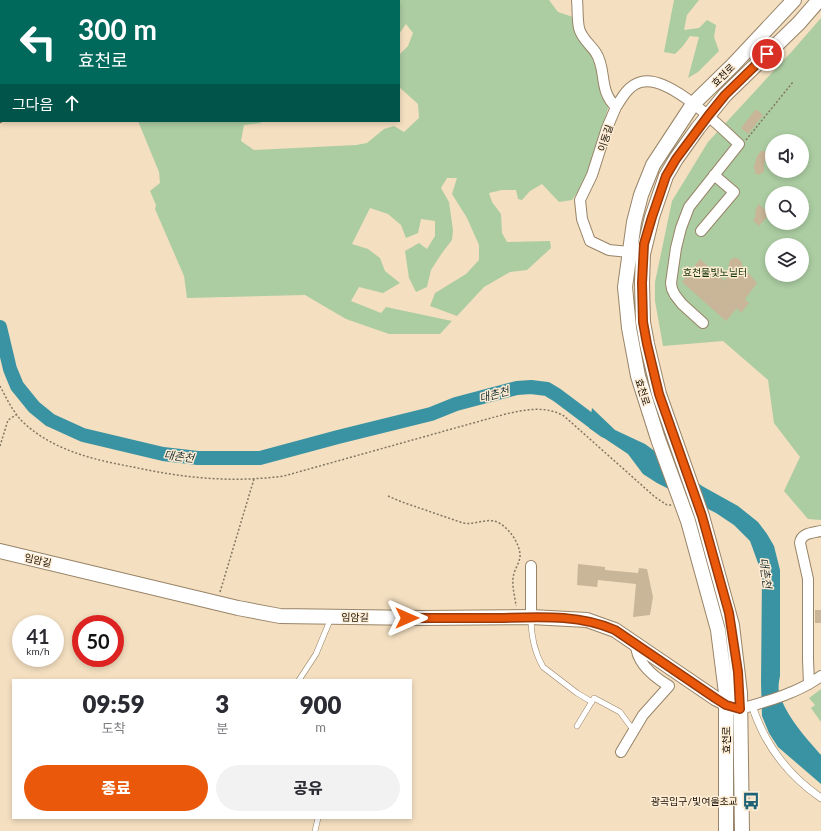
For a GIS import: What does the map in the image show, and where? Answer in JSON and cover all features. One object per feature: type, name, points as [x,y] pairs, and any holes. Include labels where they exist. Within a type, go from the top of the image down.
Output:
[{"type":"main road","name":"효천로","points":[[726,831],[726,693],[718,630],[688,521],[658,439],[638,376],[628,328],[625,287],[634,222],[641,195],[653,166],[693,104],[733,65],[794,0]]},
{"type":"main road","name":"효천로","points":[[742,831],[749,706],[738,672],[732,625],[724,594],[702,516],[659,394],[647,344],[643,322],[643,254],[652,217],[666,176],[676,159],[725,95],[799,23],[819,0]]},
{"type":"main road","name":"임암길","points":[[0,551],[259,613],[280,616],[531,617],[587,620],[615,630],[726,705],[749,706]]},
{"type":"main road","points":[[693,683],[707,683],[715,680],[723,666]]},
{"type":"street","points":[[577,0],[579,29],[586,41],[596,53],[601,64],[605,91],[616,107],[624,94],[632,86],[642,81],[653,80],[673,88],[708,116],[739,144],[693,200],[685,214],[676,248],[671,283],[672,289],[678,300],[703,323]]},
{"type":"street","name":"이동길","points":[[616,107],[607,128],[592,175],[580,200],[582,219],[590,241],[609,250],[629,252]]},
{"type":"street","points":[[701,231],[734,192],[714,175]]},
{"type":"street","points":[[809,684],[807,645],[808,579],[800,543],[801,538],[804,535],[821,531]]},
{"type":"street","points":[[531,566],[531,617]]},
{"type":"street","points":[[621,752],[643,715],[668,686],[650,672],[642,663],[636,649],[636,644]]},
{"type":"street","points":[[821,676],[796,690],[749,706],[759,728],[775,753],[796,778],[821,798]]},
{"type":"lane","points":[[300,679],[316,654],[331,617]]},
{"type":"lane","points":[[531,617],[531,630],[540,661],[544,667],[577,693],[592,702]]},
{"type":"lane","points":[[577,726],[594,698],[620,712],[634,730]]},
{"type":"lane","points":[[315,831],[318,819]]},
{"type":"path","points":[[739,144],[747,139],[793,82]]},
{"type":"path","points":[[0,386],[16,414],[25,424],[45,439],[71,451],[102,461],[187,477],[227,480],[254,479],[290,474],[510,413],[546,409],[558,412],[564,416],[655,497],[666,505],[681,503]]},
{"type":"path","points":[[0,446],[8,420],[16,414]]},
{"type":"path","points":[[216,603],[254,479]]},
{"type":"path","points":[[388,496],[463,523],[468,524],[491,521],[498,522],[503,525],[515,540],[520,552],[520,560],[513,578],[516,618]]},
{"type":"green space","points":[[400,0],[549,0],[558,12],[573,17],[596,64],[598,80],[609,105],[585,179],[572,200],[559,202],[542,184],[530,191],[522,200],[518,199],[516,190],[502,190],[489,193],[492,202],[501,214],[502,233],[507,242],[550,241],[551,248],[527,270],[510,272],[484,287],[457,316],[430,306],[435,293],[466,274],[479,260],[479,245],[467,218],[452,194],[457,178],[447,178],[441,188],[449,202],[453,230],[452,240],[431,270],[427,287],[416,292],[409,278],[405,251],[419,243],[427,249],[435,236],[435,221],[421,219],[418,233],[406,238],[401,225],[388,214],[370,208],[352,244],[368,249],[380,258],[385,271],[400,283],[383,293],[359,287],[351,301],[381,313],[386,307],[452,321],[440,334],[389,334],[346,319],[305,295],[187,298],[184,276],[155,209],[156,205],[150,191],[160,183],[159,172],[138,122],[260,122],[244,125],[241,141],[254,150],[356,145],[367,143],[384,129],[394,126],[404,132],[419,118],[418,104],[400,88],[400,54],[408,46],[413,33],[406,24],[400,33]]},
{"type":"green space","points":[[674,0],[699,0],[687,15],[684,30],[699,28],[707,20],[716,25],[714,37],[719,51],[698,72],[688,78],[699,37],[690,36],[675,54],[664,52]]},
{"type":"green space","name":"효천물빛노닐터","points":[[821,18],[821,520],[808,519],[784,491],[800,457],[774,423],[768,380],[723,341],[663,346],[655,301],[655,282],[672,201],[708,142]]},
{"type":"green space","points":[[821,689],[821,722],[811,708],[815,705],[809,698]]},
{"type":"water","points":[[592,408],[615,430],[645,444],[702,486],[738,506],[758,522],[767,534],[774,546],[780,570],[779,692],[791,718],[821,755],[821,784],[778,747],[769,733],[762,716],[762,574],[750,541],[734,525],[716,513],[657,483],[643,474],[628,454],[589,428]]},
{"type":"building","points":[[756,109],[763,115],[748,134],[741,128]]},
{"type":"building","points":[[761,151],[765,152],[764,172],[758,175],[755,173],[754,166],[757,156]]},
{"type":"building","points":[[759,204],[765,210],[765,219],[759,226],[753,220],[756,216],[754,214],[757,211],[755,210]]},
{"type":"building","points":[[737,258],[741,261],[743,267],[757,283],[745,299],[749,303],[741,313],[737,308],[726,321],[682,282],[700,259],[725,281],[730,260]]},
{"type":"building","points":[[578,564],[605,567],[605,570],[638,573],[639,568],[647,569],[653,597],[650,615],[633,617],[636,584],[598,580],[597,587],[577,585]]},
{"type":"building","points":[[815,610],[821,610],[821,623],[815,623]]},
{"type":"waterway","name":"대촌천","points":[[0,327],[10,369],[17,386],[34,407],[50,420],[83,435],[163,454],[198,458],[260,458],[431,414],[456,404],[517,388],[531,387],[547,389],[605,431]]},
{"type":"place","name":"광곡입구/빛여울초교","points":[[751,801]]},
{"type":"route","points":[[407,618],[531,617],[574,618],[587,620],[605,625],[615,630],[726,705],[740,709],[740,693],[732,625],[726,601],[702,516],[659,394],[647,344],[643,322],[643,254],[644,244],[666,176],[676,159],[698,128],[725,95],[767,54]]}]
